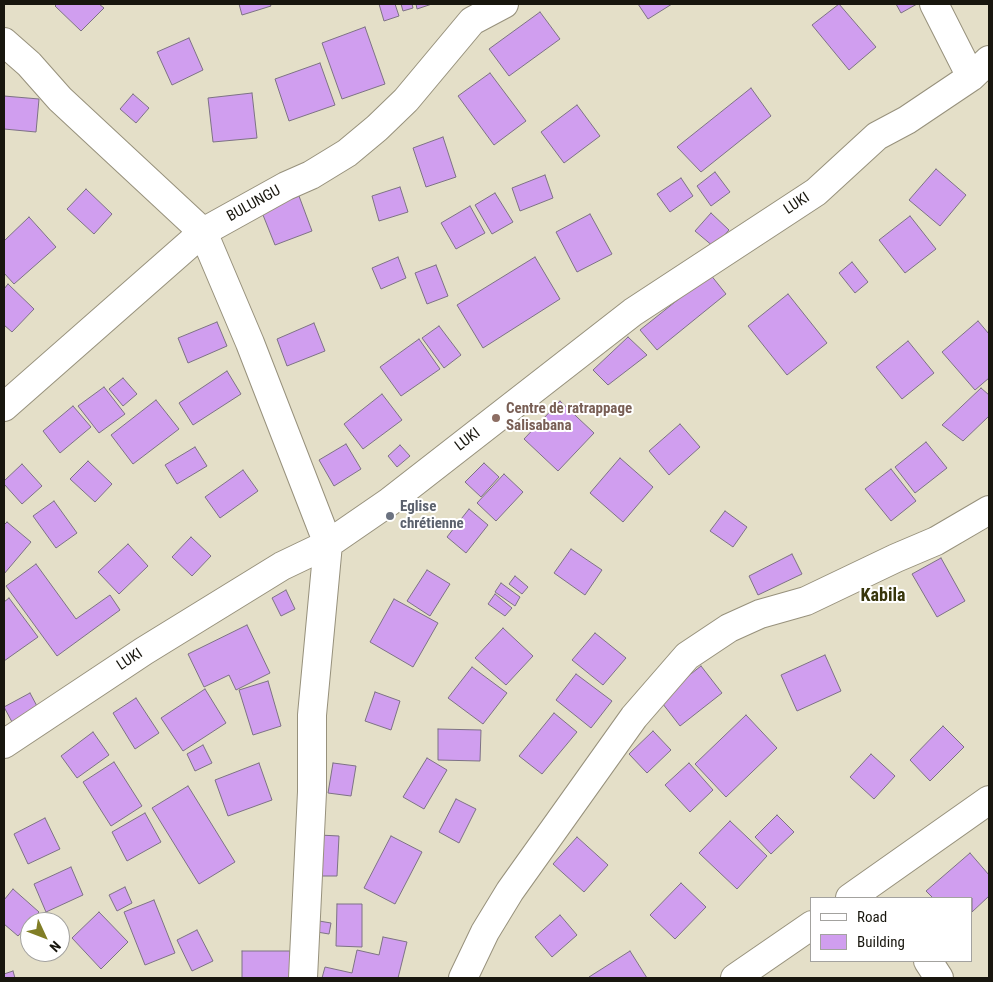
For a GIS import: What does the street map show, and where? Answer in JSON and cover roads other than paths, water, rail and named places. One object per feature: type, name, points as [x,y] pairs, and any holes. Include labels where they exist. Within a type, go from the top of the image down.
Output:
[{"type":"street","name":"BULUNGU","points":[[4,407],[203,232],[347,153],[406,100],[472,22],[504,4]]},
{"type":"street","points":[[934,4],[980,68]]},
{"type":"street","points":[[4,42],[29,64],[60,99],[203,232],[250,343],[328,544],[312,715],[312,792],[303,978]]},
{"type":"street","name":"LUKI","points":[[4,744],[144,651],[282,566],[328,544],[389,502],[633,312],[816,192],[877,136],[907,120],[980,68]]},
{"type":"street","points":[[463,978],[485,932],[510,891],[634,717],[687,656],[729,628],[760,614],[806,601],[936,541],[989,510]]},
{"type":"street","points":[[854,897],[882,889],[989,800]]},
{"type":"street","points":[[735,978],[810,926]]},
{"type":"street","points":[[929,962],[939,978]]},
{"type":"place","name":"Centre de ratrappage Salisabana","points":[[496,418]]},
{"type":"place","name":"Eglise chrétienne","points":[[390,516]]},
{"type":"district","name":"Kabila","points":[[883,596]]}]
